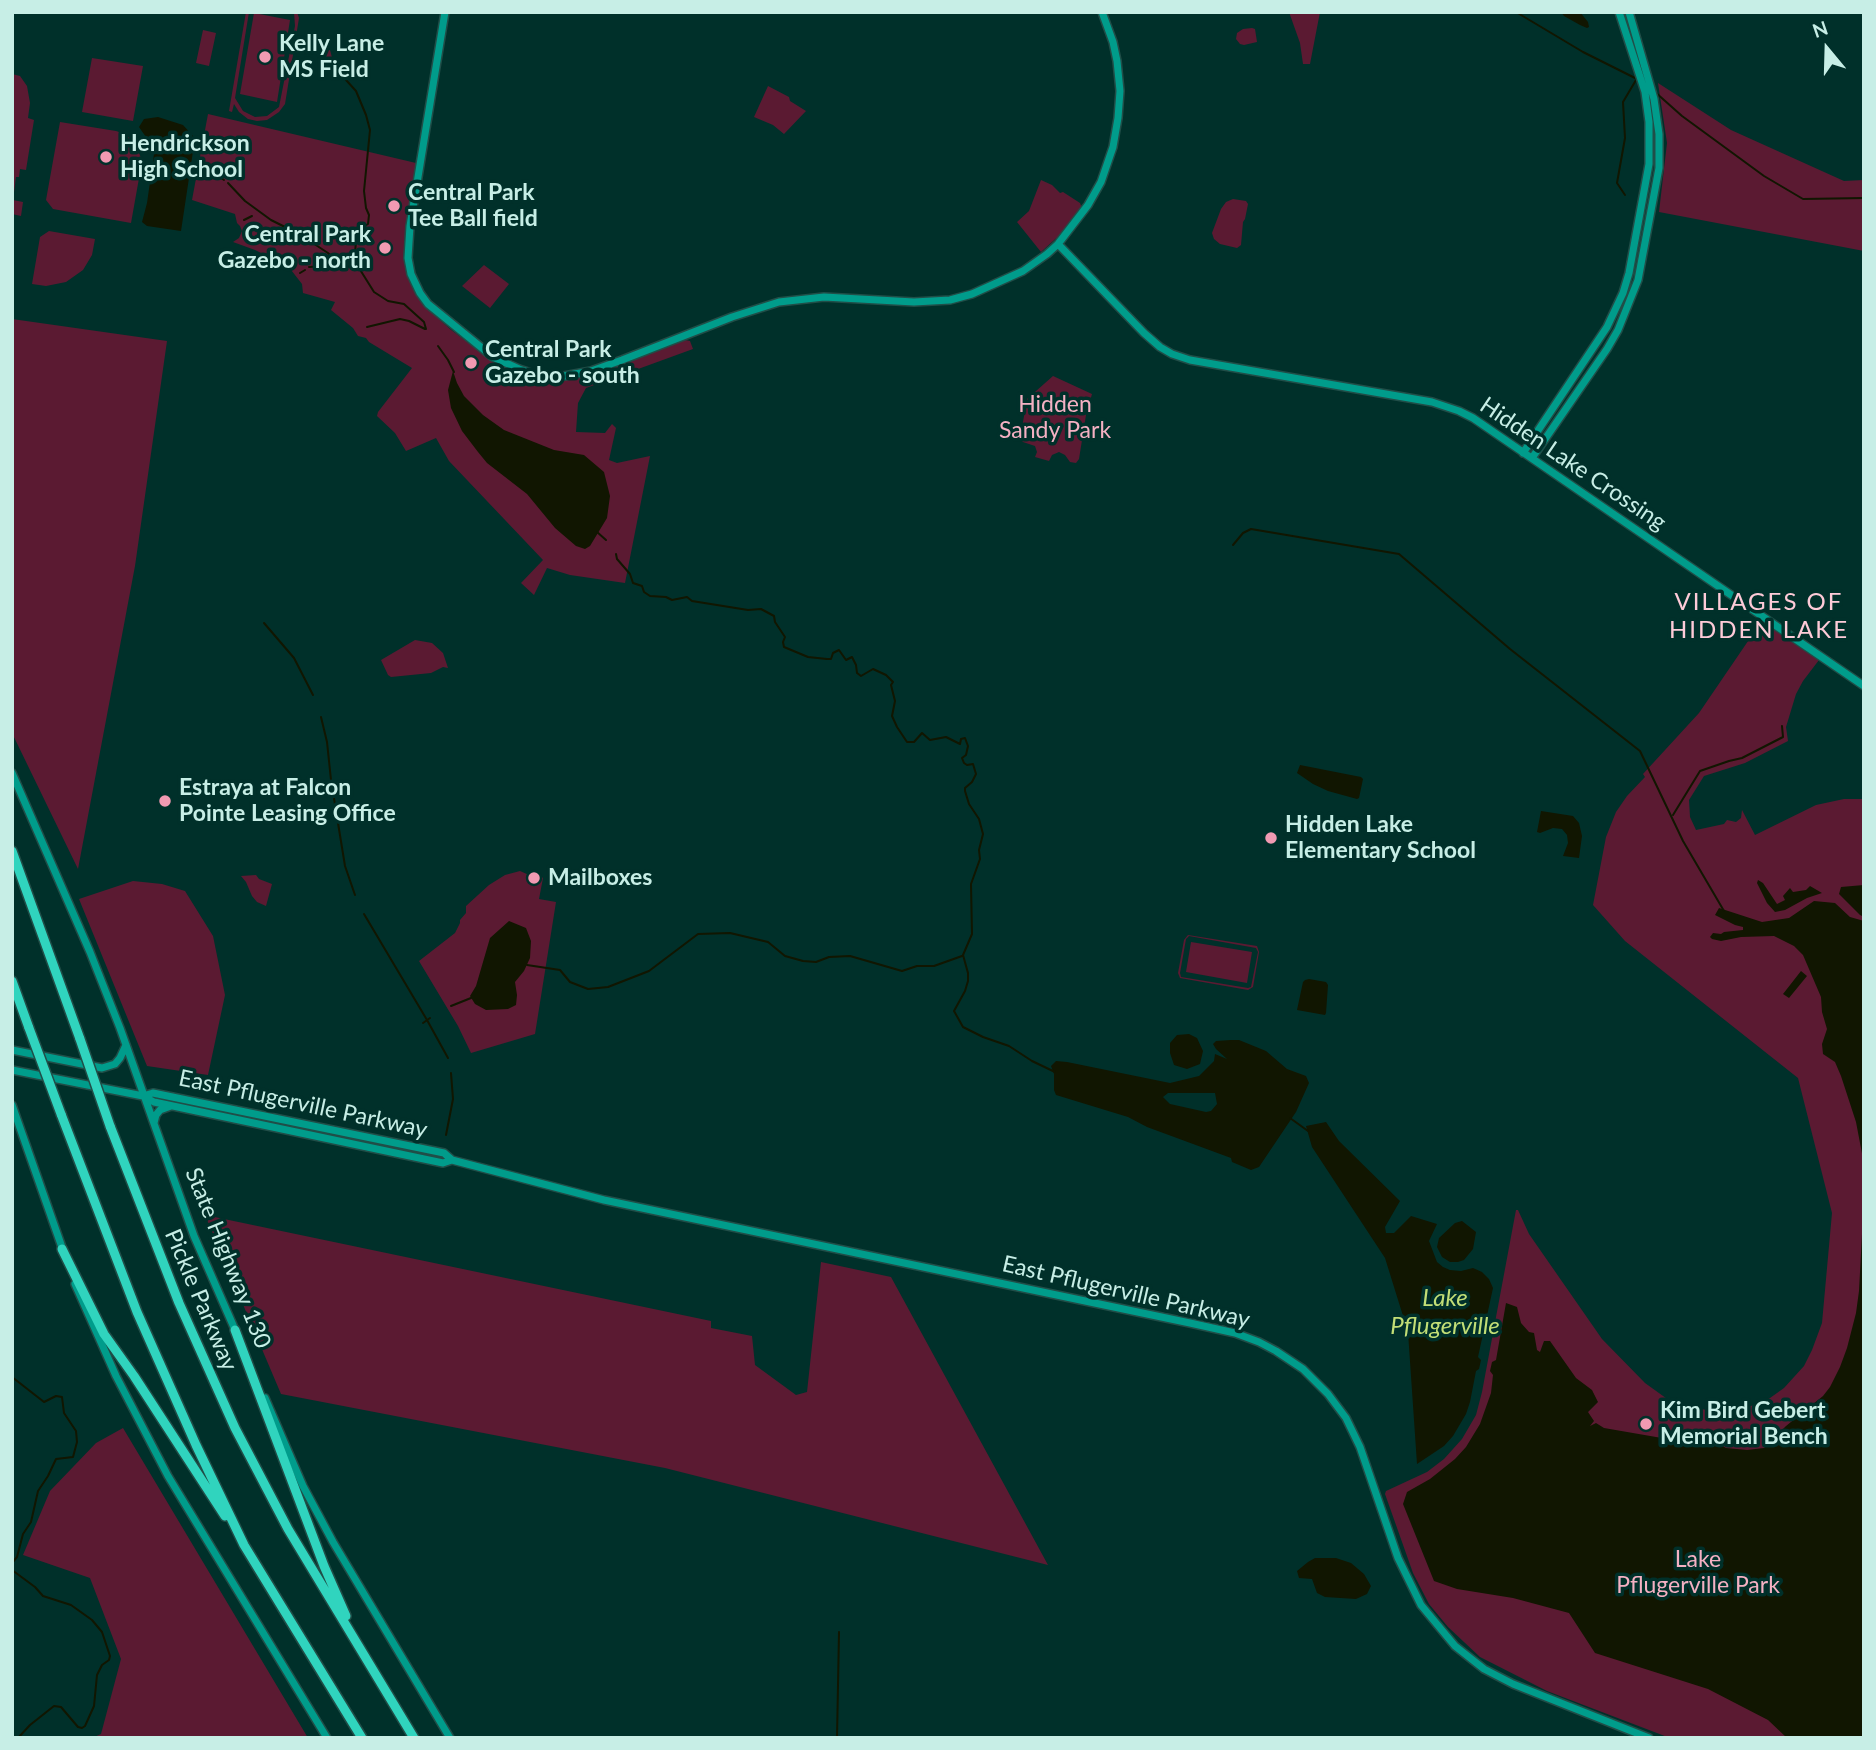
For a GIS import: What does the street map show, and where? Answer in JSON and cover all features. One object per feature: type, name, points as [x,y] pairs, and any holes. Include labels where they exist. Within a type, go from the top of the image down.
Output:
[{"type":"highway","name":"Pickle Parkway","points":[[12,850],[110,1126],[179,1303],[235,1427],[288,1529],[414,1738]]},
{"type":"highway","points":[[12,981],[137,1312],[244,1545]]},
{"type":"highway","points":[[62,1249],[103,1334],[134,1376],[244,1545],[362,1738]]},
{"type":"highway","points":[[235,1330],[324,1566],[362,1653]]},
{"type":"street","points":[[445,12],[410,226],[409,266],[420,293],[438,314],[493,357],[534,374],[565,376],[591,370],[779,302],[824,297],[914,302],[972,294],[1013,276],[1047,254],[1076,222],[1095,194],[1113,147],[1120,91],[1115,52],[1102,12]]},
{"type":"street","points":[[1531,458],[1607,349],[1618,330],[1638,280],[1659,168],[1659,134],[1654,99],[1630,31],[1619,12]]},
{"type":"street","points":[[1523,453],[1598,343],[1623,293],[1633,254],[1649,164],[1648,106],[1630,31],[1629,12]]},
{"type":"street","name":"Hidden Lake Crossing","points":[[1058,244],[1144,333],[1172,354],[1190,360],[1444,406],[1473,418],[1864,686]]},
{"type":"street","name":"State Highway 130","points":[[12,773],[85,940],[126,1045],[194,1236],[305,1489],[380,1622],[450,1738]]},
{"type":"street","points":[[12,1050],[102,1069],[114,1064],[126,1045]]},
{"type":"street","name":"East Pflugerville Parkway","points":[[12,1070],[144,1096],[154,1102],[443,1163],[452,1160]]},
{"type":"street","name":"East Pflugerville Parkway","points":[[144,1096],[153,1093],[444,1153],[452,1160],[604,1200],[1236,1333],[1259,1342],[1303,1369],[1328,1394],[1346,1419],[1363,1454],[1398,1558],[1421,1605],[1455,1646],[1484,1669],[1513,1684],[1649,1738]]},
{"type":"street","points":[[12,1105],[81,1300],[116,1376],[168,1476],[327,1738]]},
{"type":"street","points":[[154,1124],[160,1110],[172,1105]]},
{"type":"street","points":[[279,1128],[298,1128],[336,1136],[345,1135],[346,1132]]},
{"type":"green space","points":[[246,12],[249,12],[235,98],[243,111],[255,117],[267,116],[279,107],[295,26],[294,12],[297,12],[299,18],[285,104],[267,120],[248,119],[234,104],[232,112],[229,111]]},
{"type":"green space","points":[[1289,12],[1320,12],[1310,64],[1303,64],[1300,43]]},
{"type":"green space","name":"Kelly Lane MS Field","points":[[254,13],[290,20],[277,102],[240,94]]},
{"type":"green space","points":[[1255,29],[1257,42],[1240,44],[1236,39],[1237,33]]},
{"type":"green space","points":[[203,30],[216,33],[209,66],[196,63]]},
{"type":"green space","points":[[330,50],[335,69],[323,73],[317,53]]},
{"type":"green space","points":[[92,58],[143,66],[133,121],[82,112]]},
{"type":"green space","points":[[12,74],[20,76],[27,86],[30,103],[28,118],[34,120],[26,170],[20,169],[19,177],[16,177],[13,200],[23,202],[21,216],[12,214]]},
{"type":"green space","points":[[1658,83],[1731,130],[1844,181],[1864,180],[1864,251],[1659,212],[1667,143]]},
{"type":"green space","points":[[768,86],[789,97],[790,101],[806,111],[784,134],[773,125],[754,117]]},
{"type":"green space","points":[[208,114],[416,163],[404,243],[405,267],[413,289],[430,311],[450,329],[506,368],[544,379],[579,378],[685,340],[690,341],[693,349],[586,388],[578,403],[576,432],[605,433],[612,424],[616,428],[609,460],[617,463],[650,456],[625,583],[570,575],[547,568],[534,595],[521,583],[543,560],[449,461],[436,438],[406,451],[395,433],[377,416],[412,368],[366,338],[358,336],[353,328],[331,310],[335,302],[303,293],[302,284],[288,266],[233,242],[239,238],[242,231],[235,214],[192,200]]},
{"type":"green space","points":[[60,122],[116,131],[125,134],[135,143],[141,158],[141,167],[131,223],[53,209],[46,200]]},
{"type":"green space","points":[[1041,180],[1080,203],[1082,208],[1062,233],[1041,252],[1017,222],[1029,211]]},
{"type":"green space","points":[[1233,199],[1246,201],[1248,204],[1241,245],[1237,248],[1220,244],[1212,233],[1221,209],[1226,202]]},
{"type":"green space","points":[[49,231],[95,239],[92,255],[83,270],[66,282],[46,286],[32,284],[40,237]]},
{"type":"green space","points":[[484,265],[509,284],[490,308],[462,286]]},
{"type":"green space","points":[[12,319],[167,341],[135,566],[78,869],[12,733]]},
{"type":"green space","name":"Hidden Sandy Park","points":[[1053,376],[1092,394],[1076,463],[1070,462],[1059,452],[1052,455],[1049,461],[1035,457],[1035,446],[1020,439],[1027,399]]},
{"type":"green space","name":"Lake Pflugerville Park","points":[[1764,623],[1819,660],[1796,694],[1786,727],[1788,741],[1745,763],[1704,776],[1689,800],[1690,817],[1696,830],[1724,824],[1727,820],[1736,822],[1741,818],[1742,810],[1755,835],[1816,805],[1844,799],[1864,799],[1864,1738],[1670,1738],[1547,1691],[1480,1657],[1448,1627],[1429,1604],[1413,1573],[1385,1494],[1386,1491],[1427,1472],[1444,1459],[1462,1439],[1476,1415],[1516,1210],[1529,1234],[1602,1339],[1645,1383],[1670,1401],[1708,1410],[1732,1410],[1755,1405],[1784,1388],[1804,1366],[1812,1350],[1822,1323],[1832,1213],[1798,1078],[1625,941],[1593,905],[1606,837],[1616,812],[1645,777],[1643,774],[1699,713],[1759,625]]},
{"type":"green space","points":[[415,640],[432,643],[443,653],[448,668],[443,667],[431,673],[391,677],[388,675],[381,660]]},
{"type":"green space","points":[[520,871],[529,875],[537,873],[543,878],[539,899],[556,902],[535,1034],[471,1053],[419,961],[455,933],[466,913],[466,906],[489,885],[505,875]]},
{"type":"green space","points":[[256,875],[272,884],[266,906],[252,896],[241,876]]},
{"type":"green space","points":[[133,881],[162,884],[185,891],[213,936],[225,995],[208,1075],[147,1066],[79,899]]},
{"type":"green space","points":[[1188,935],[1257,946],[1259,952],[1253,987],[1248,990],[1180,978],[1178,973],[1184,940]],"holes":[[[1189,936],[1256,948],[1258,952],[1251,987],[1181,977],[1186,939]]]},
{"type":"green space","points":[[1191,942],[1252,952],[1247,983],[1186,972]]},
{"type":"green space","points":[[205,1215],[711,1321],[711,1328],[752,1336],[755,1365],[796,1395],[807,1392],[821,1262],[891,1277],[1048,1565],[665,1468],[281,1394]]},
{"type":"green space","points":[[123,1428],[308,1738],[92,1738],[101,1734],[121,1659],[90,1578],[23,1555],[50,1491],[96,1443]]},
{"type":"water","points":[[1561,12],[1580,12],[1589,27],[1580,25]]},
{"type":"water","points":[[158,117],[183,125],[195,138],[181,231],[147,226],[142,222],[154,154],[139,127],[144,119]]},
{"type":"water","points":[[453,371],[464,396],[483,415],[504,430],[554,450],[584,455],[604,472],[610,496],[607,518],[590,546],[585,549],[576,546],[555,528],[527,494],[487,463],[478,452],[462,431],[451,408],[448,390]]},
{"type":"water","points":[[1300,765],[1361,777],[1363,779],[1359,798],[1328,791],[1313,784],[1297,773]]},
{"type":"water","points":[[1541,811],[1573,816],[1579,823],[1582,836],[1579,858],[1563,856],[1568,843],[1567,835],[1562,829],[1537,832]]},
{"type":"water","points":[[1758,880],[1777,904],[1785,900],[1783,896],[1790,888],[1793,892],[1806,890],[1810,886],[1822,893],[1775,912],[1767,903]]},
{"type":"water","points":[[1864,885],[1864,917],[1839,894],[1841,887]]},
{"type":"water","points":[[1814,901],[1835,903],[1850,917],[1864,921],[1864,1164],[1856,1122],[1841,1076],[1835,1062],[1823,1054],[1822,1044],[1827,1029],[1821,997],[1803,955],[1794,946],[1774,936],[1741,937],[1721,941],[1710,937],[1713,933],[1743,930],[1743,927],[1715,915],[1719,908],[1762,922],[1789,918]]},
{"type":"water","points":[[509,921],[526,928],[531,941],[530,958],[515,982],[516,1005],[508,1009],[486,1010],[475,1004],[470,996],[476,986],[490,938]]},
{"type":"water","points":[[1801,971],[1807,976],[1789,998],[1783,994]]},
{"type":"water","points":[[1309,979],[1326,982],[1328,985],[1325,1015],[1297,1010],[1303,982]]},
{"type":"water","points":[[1189,1034],[1197,1038],[1203,1051],[1200,1064],[1187,1069],[1174,1065],[1170,1043],[1177,1035]]},
{"type":"water","points":[[1239,1040],[1266,1051],[1287,1069],[1306,1076],[1309,1083],[1296,1112],[1259,1167],[1251,1170],[1232,1162],[1231,1158],[1147,1127],[1128,1117],[1056,1095],[1054,1090],[1051,1066],[1056,1061],[1170,1083],[1199,1076],[1214,1061],[1215,1054],[1227,1059],[1216,1049],[1213,1044],[1216,1041]],"holes":[[[1168,1093],[1215,1093],[1217,1104],[1211,1111],[1206,1112],[1170,1104],[1163,1097]]]},
{"type":"water","name":"Lake Pflugerville","points":[[1326,1122],[1339,1141],[1400,1201],[1385,1227],[1386,1233],[1394,1233],[1411,1216],[1437,1224],[1429,1241],[1437,1262],[1450,1270],[1473,1268],[1482,1272],[1493,1288],[1478,1357],[1481,1360],[1466,1414],[1444,1446],[1417,1464],[1408,1332],[1385,1258],[1312,1147],[1306,1126]]},
{"type":"water","name":"Lake Pflugerville","points":[[1864,1196],[1864,1738],[1787,1738],[1768,1720],[1708,1689],[1595,1653],[1569,1613],[1513,1598],[1457,1589],[1434,1581],[1403,1504],[1407,1492],[1430,1479],[1455,1459],[1480,1424],[1491,1393],[1493,1375],[1490,1371],[1492,1362],[1496,1360],[1506,1303],[1517,1307],[1521,1323],[1529,1332],[1534,1333],[1537,1350],[1540,1352],[1544,1341],[1550,1341],[1576,1378],[1592,1390],[1598,1402],[1588,1412],[1594,1421],[1590,1426],[1596,1423],[1604,1428],[1708,1446],[1719,1444],[1726,1448],[1747,1450],[1764,1448],[1823,1396],[1840,1367],[1856,1313]]},
{"type":"water","points":[[1462,1221],[1476,1232],[1473,1249],[1464,1260],[1450,1262],[1442,1257],[1437,1247],[1439,1238],[1455,1223]]},
{"type":"water","points":[[1315,1558],[1336,1558],[1351,1563],[1364,1574],[1371,1586],[1367,1594],[1356,1599],[1325,1597],[1317,1593],[1312,1579],[1299,1578],[1297,1571]]},
{"type":"waterway","points":[[1516,12],[1583,52],[1639,80]]},
{"type":"waterway","points":[[336,69],[356,91],[370,130],[364,191],[369,215],[368,224],[361,228],[356,241],[355,253],[359,268],[374,292],[388,301],[404,304],[424,322],[426,329]]},
{"type":"waterway","points":[[1625,195],[1617,183],[1625,138],[1623,102],[1636,80]]},
{"type":"waterway","points":[[1655,92],[1682,116],[1764,176],[1803,199],[1864,198]]},
{"type":"waterway","points":[[190,164],[207,168],[224,180]]},
{"type":"waterway","points":[[228,183],[245,201],[271,220],[299,234],[328,253],[340,265],[357,268]]},
{"type":"waterway","points":[[244,220],[252,216]]},
{"type":"waterway","points":[[309,267],[339,265]]},
{"type":"waterway","points":[[300,273],[305,270]]},
{"type":"waterway","points":[[367,327],[400,319],[425,329]]},
{"type":"waterway","points":[[438,346],[454,372]]},
{"type":"waterway","points":[[1233,545],[1243,533],[1251,529],[1399,554],[1510,649],[1640,751],[1683,841],[1724,911]]},
{"type":"waterway","points":[[597,532],[606,540]]},
{"type":"waterway","points":[[616,554],[633,583],[642,586],[644,592],[650,596],[672,600],[687,597],[692,601],[748,610],[761,609],[774,616],[785,637],[784,647],[808,657],[827,659],[831,659],[833,653],[839,650],[846,660],[852,657],[857,673],[861,676],[873,669],[886,675],[893,682],[891,685],[895,701],[892,716],[907,742],[914,742],[922,733],[930,740],[946,737],[960,744],[961,739],[965,738],[968,746],[966,755],[962,758],[967,765],[973,764],[976,774],[965,791],[969,804],[979,819],[983,834],[980,859],[971,884],[972,934],[963,955],[968,981],[954,1011],[963,1027],[1009,1046],[1055,1072]]},
{"type":"waterway","points":[[264,623],[294,658],[313,695]]},
{"type":"waterway","points":[[321,717],[345,866],[355,895]]},
{"type":"waterway","points":[[1673,815],[1700,771],[1742,758],[1783,737],[1782,726]]},
{"type":"waterway","points":[[364,914],[448,1058]]},
{"type":"waterway","points":[[527,965],[560,970],[570,982],[588,989],[608,987],[649,971],[698,934],[730,933],[768,942],[785,956],[803,961],[816,962],[829,957],[850,956],[902,971],[917,966],[934,966],[962,956]]},
{"type":"waterway","points":[[451,1006],[471,998]]},
{"type":"waterway","points":[[423,1023],[430,1018]]},
{"type":"waterway","points":[[446,1135],[453,1099],[451,1073]]},
{"type":"waterway","points":[[1290,1118],[1308,1131]]},
{"type":"waterway","points":[[12,1377],[44,1402],[56,1396],[62,1397],[64,1413],[76,1431],[77,1442],[73,1457],[56,1459],[38,1491],[31,1522],[23,1534],[17,1557],[12,1563]]},
{"type":"waterway","points":[[12,1570],[43,1596],[71,1605],[92,1620],[102,1632],[110,1656],[97,1675],[94,1706],[85,1726],[78,1727],[61,1707],[54,1706],[18,1738]]},
{"type":"waterway","points":[[837,1738],[839,1632]]},
{"type":"place","name":"Kelly Lane MS Field","points":[[265,57]]},
{"type":"place","name":"Hendrickson High School","points":[[106,157]]},
{"type":"place","name":"Central Park Tee Ball field","points":[[394,206]]},
{"type":"place","name":"Central Park Gazebo - north","points":[[385,248]]},
{"type":"place","name":"Central Park Gazebo - south","points":[[471,363]]},
{"type":"place","name":"Estraya at Falcon Pointe Leasing Office","points":[[165,801]]},
{"type":"place","name":"Hidden Lake Elementary School","points":[[1271,838]]},
{"type":"place","name":"Mailboxes","points":[[534,878]]},
{"type":"place","name":"Kim Bird Gebert Memorial Bench","points":[[1646,1424]]},
{"type":"district","name":"VILLAGES OF HIDDEN LAKE","points":[[1759,616]]}]
